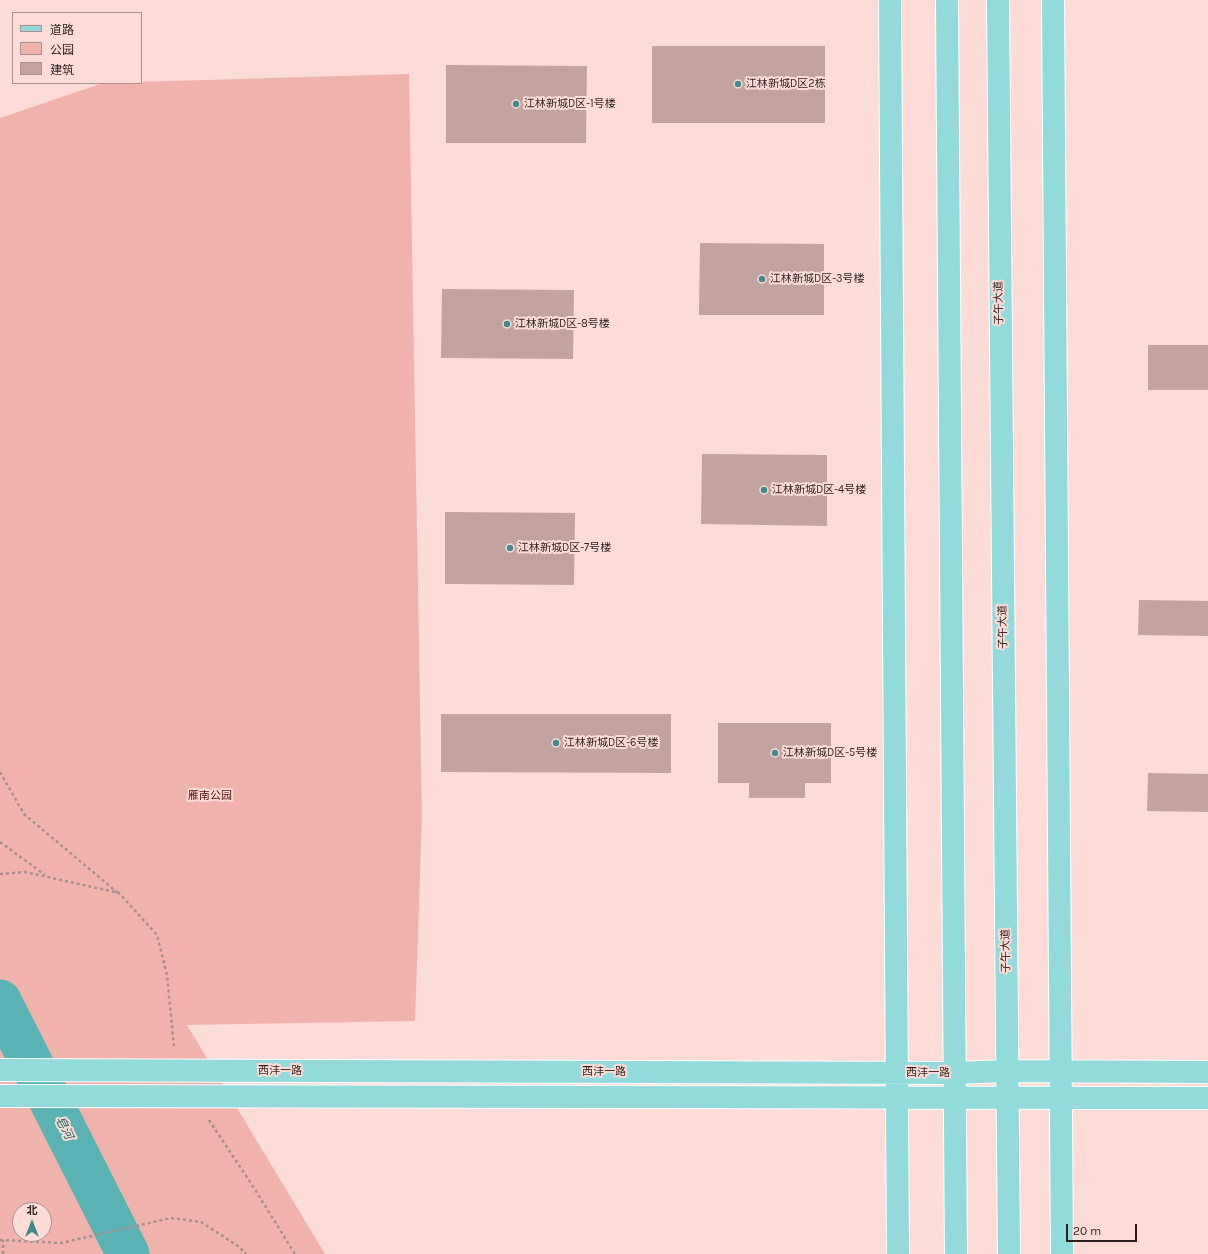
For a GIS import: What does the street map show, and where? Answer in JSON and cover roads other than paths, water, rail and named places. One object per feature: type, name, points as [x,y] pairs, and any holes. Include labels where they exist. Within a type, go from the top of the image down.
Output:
[{"type":"main road","points":[[890,0],[898,1254]]},
{"type":"main road","points":[[947,0],[956,1073],[956,1254]]},
{"type":"main road","name":"子午大道","points":[[998,0],[1009,1254]]},
{"type":"main road","points":[[1053,0],[1062,1254]]},
{"type":"main road","name":"西沣一路","points":[[0,1070],[897,1073],[1007,1071],[1208,1072]]},
{"type":"main road","points":[[0,1096],[1208,1098]]},
{"type":"waterway","name":"皂河","points":[[0,1001],[128,1254]]},
{"type":"place","name":"江林新城D区2栋","points":[[738,84]]},
{"type":"place","name":"江林新城D区-1号楼","points":[[516,104]]},
{"type":"place","name":"江林新城D区-3号楼","points":[[762,279]]},
{"type":"place","name":"江林新城D区-8号楼","points":[[507,324]]},
{"type":"place","name":"江林新城D区-4号楼","points":[[764,490]]},
{"type":"place","name":"江林新城D区-7号楼","points":[[510,548]]},
{"type":"place","name":"江林新城D区-6号楼","points":[[556,743]]},
{"type":"place","name":"江林新城D区-5号楼","points":[[775,753]]},
{"type":"park label","name":"雁南公园","points":[[210,796]]}]
